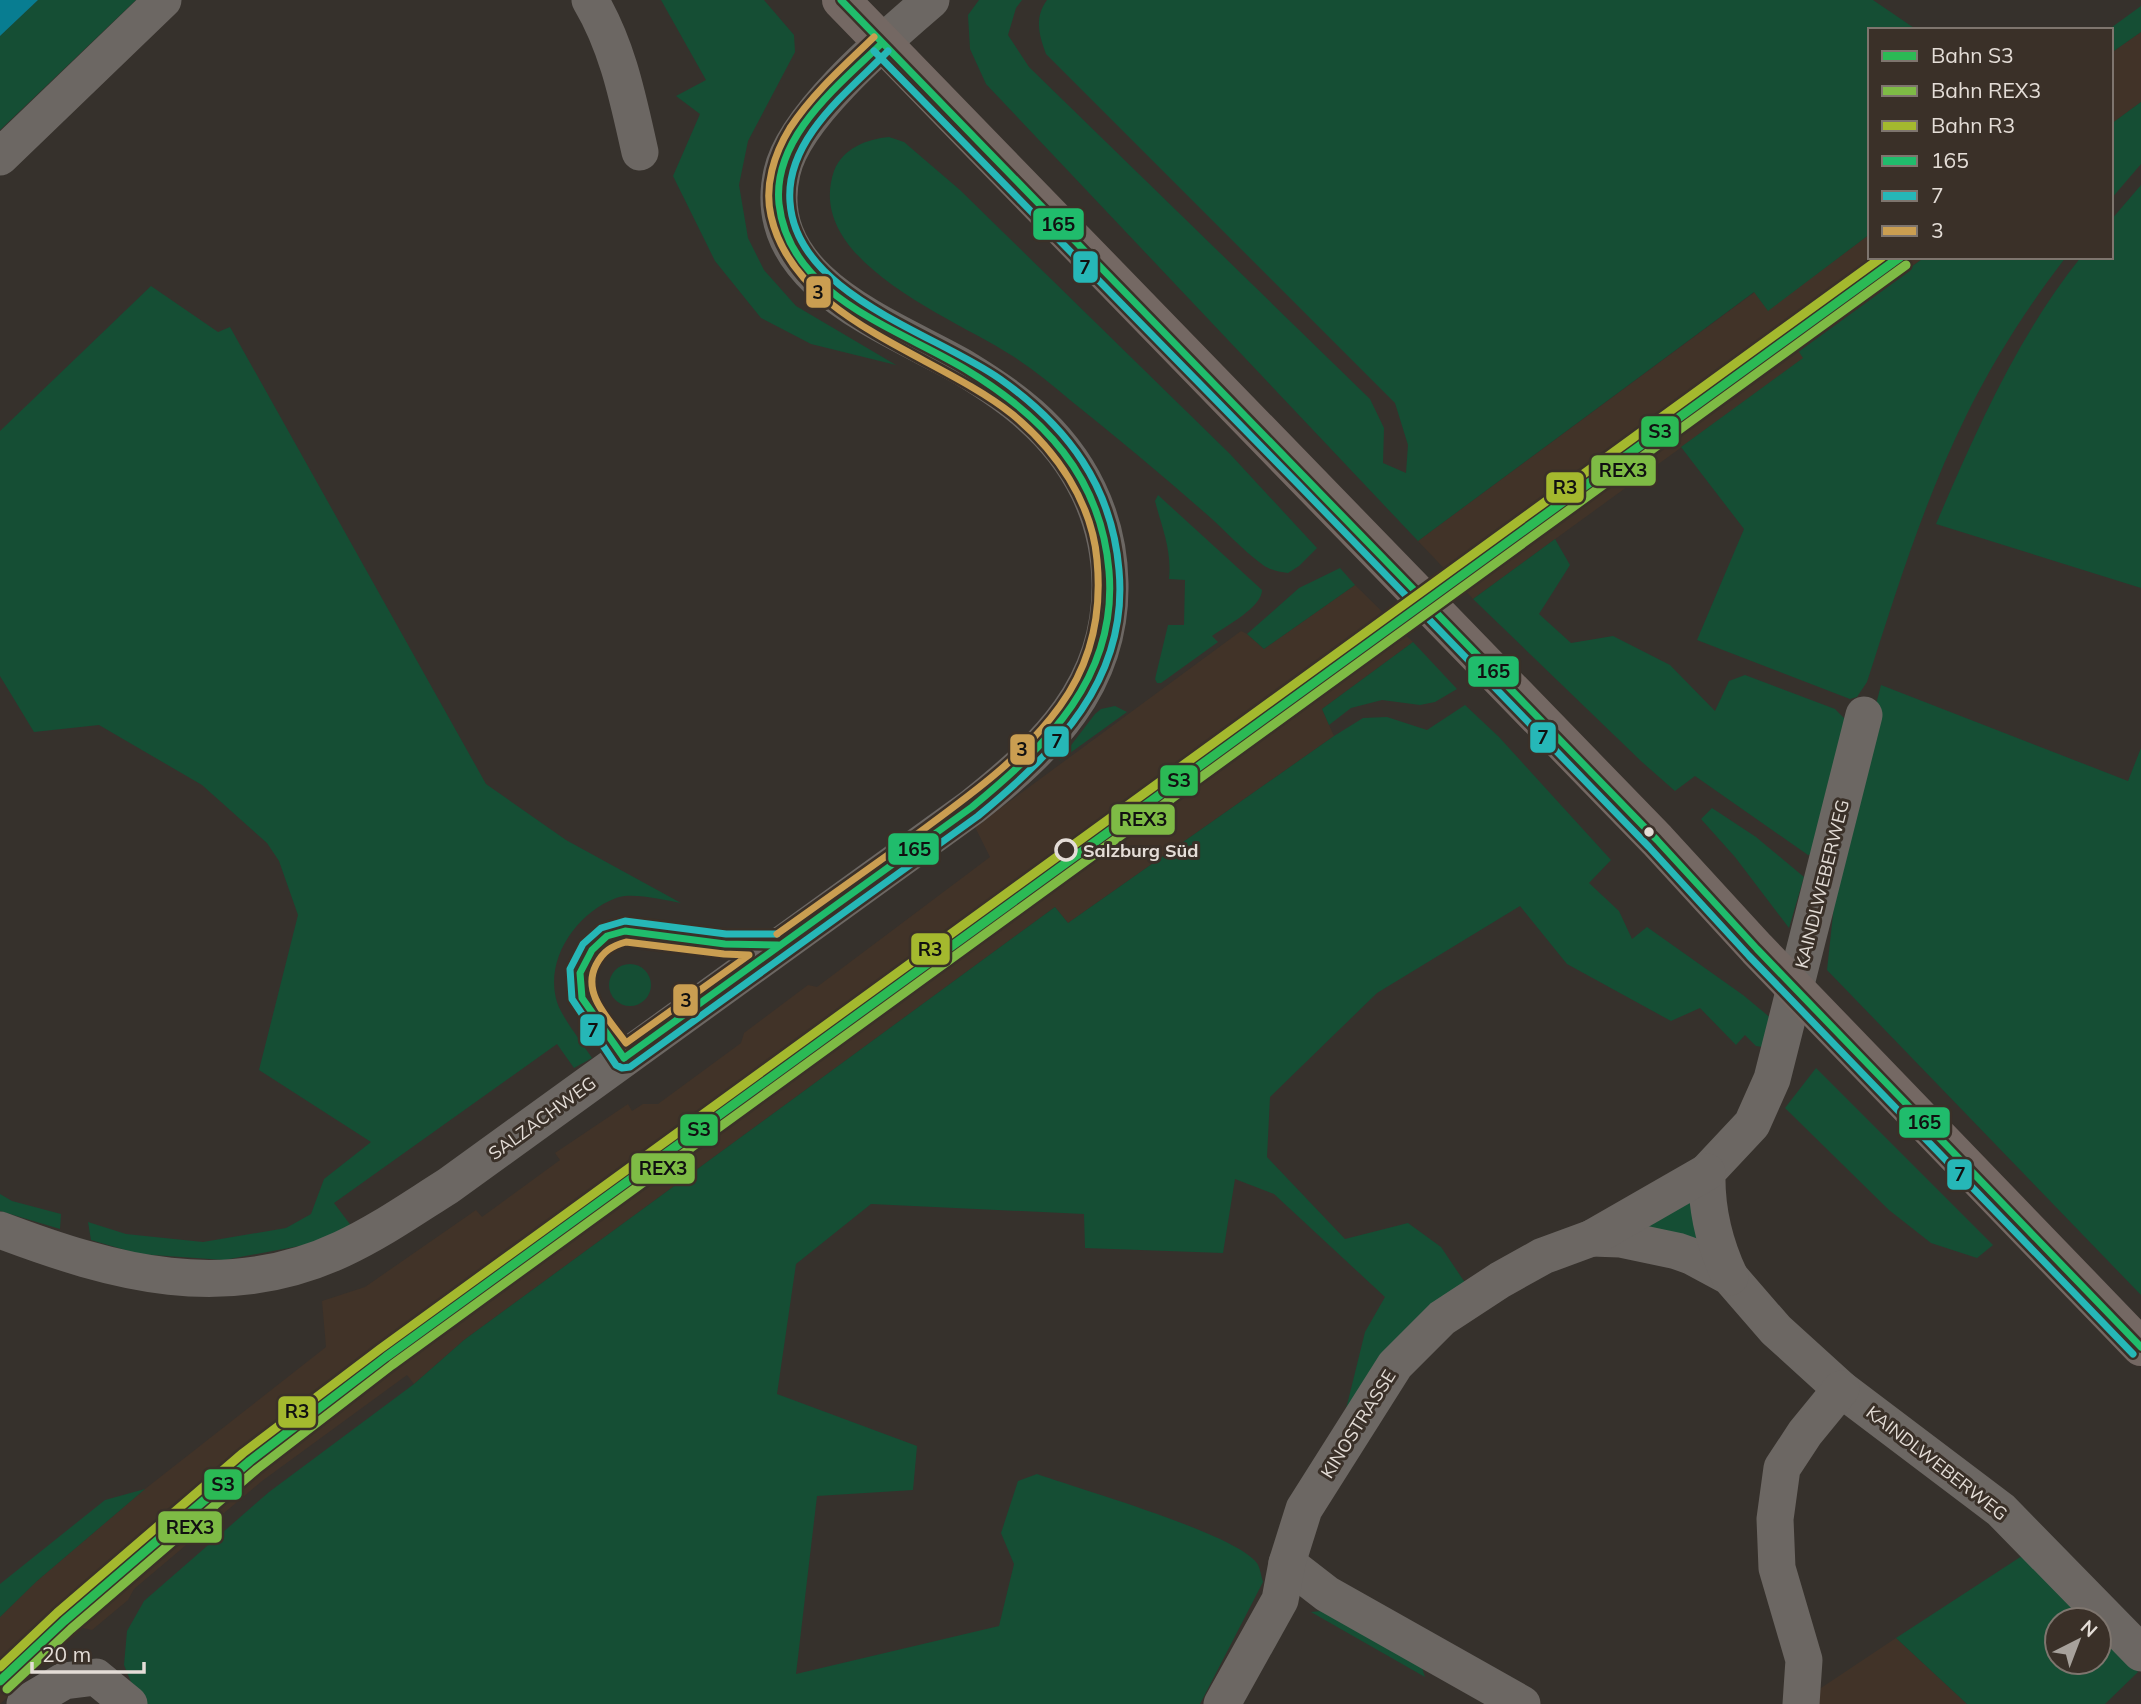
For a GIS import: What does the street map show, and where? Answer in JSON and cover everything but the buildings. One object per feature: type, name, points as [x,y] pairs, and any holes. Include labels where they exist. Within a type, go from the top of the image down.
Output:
[{"type":"main road","points":[[841,0],[881,44],[1306,476],[2141,1347]]},
{"type":"street","points":[[0,157],[163,0]]},
{"type":"street","points":[[590,0],[619,62],[639,152]]},
{"type":"street","name":"SALZACHWEG","points":[[0,1230],[79,1259],[150,1274],[193,1279],[243,1277],[278,1270],[340,1250],[381,1229],[447,1186],[972,807],[1025,764],[1059,727],[1095,667],[1105,635],[1111,595],[1110,559],[1103,523],[1087,485],[1065,450],[1030,414],[964,368],[842,301],[821,284],[802,262],[789,240],[782,220],[779,202],[781,175],[787,153],[798,134],[881,44],[931,0]]},
{"type":"street","name":"KAINDLWEBERWEG","points":[[1864,715],[1773,1079],[1752,1124],[1707,1172],[1707,1198],[1718,1252],[1730,1278],[1776,1330],[1841,1389],[2001,1510],[2141,1653]]},
{"type":"street","name":"KINOSTRASSE","points":[[1222,1704],[1280,1600],[1287,1563],[1304,1509],[1395,1365],[1442,1318],[1500,1280],[1543,1256],[1592,1238],[1707,1172]]},
{"type":"street","name":"KAINDLWEBERWEG","points":[[1592,1238],[1620,1239],[1677,1251],[1730,1278]]},
{"type":"street","points":[[1801,1704],[1804,1660],[1777,1568],[1775,1519],[1782,1468],[1841,1389]]},
{"type":"street","points":[[1287,1563],[1327,1594],[1522,1704]]},
{"type":"street","points":[[26,1704],[64,1681],[96,1677],[129,1704]]},
{"type":"shaded area","points":[[2141,32],[2141,102],[2113,123],[2113,52]]},
{"type":"shaded area","points":[[1868,235],[1868,259],[1922,259],[1798,348],[1804,358],[1473,599],[1418,541],[1755,292],[1768,310]]},
{"type":"shaded area","points":[[1355,585],[1413,642],[1322,709],[1334,736],[1068,923],[1055,907],[464,1340],[414,1384],[407,1375],[262,1481],[134,1589],[128,1600],[92,1630],[83,1628],[0,1704],[0,1617],[37,1581],[145,1489],[326,1347],[322,1301],[365,1287],[476,1210],[482,1217],[560,1160],[555,1153],[628,1104],[632,1111],[643,1104],[658,1104],[741,1043],[744,1033],[808,985],[817,987],[990,857],[975,827],[1241,631],[1264,649]]},
{"type":"shaded area","points":[[1896,1638],[1967,1704],[1801,1704],[1803,1700]]},
{"type":"green space","points":[[38,0],[136,0],[0,130],[0,36]]},
{"type":"green space","points":[[661,0],[764,0],[794,35],[795,52],[748,141],[739,185],[748,238],[764,270],[796,306],[896,365],[811,344],[761,318],[715,261],[673,176],[700,114],[676,96],[706,80]]},
{"type":"green space","points":[[979,0],[1022,0],[1016,8],[1008,35],[1029,67],[1370,399],[1384,428],[1383,463],[1406,473],[1408,445],[1395,403],[1046,54],[1039,20],[1047,0],[1873,0],[1914,28],[1868,28],[1868,236],[1768,311],[1754,292],[1418,541],[986,84],[970,49],[968,15]]},
{"type":"green space","points":[[2141,6],[2141,32],[2113,52],[2113,28],[2111,28]]},
{"type":"green space","points":[[2141,102],[2141,164],[2113,197],[2113,123]]},
{"type":"green space","points":[[889,137],[904,142],[960,190],[1230,454],[1317,548],[1299,566],[1288,573],[1263,565],[1154,469],[1034,371],[889,283],[861,259],[841,233],[830,203],[834,171],[843,156],[857,146]]},
{"type":"green space","points":[[2141,185],[2141,588],[1936,524],[1983,420],[2037,319],[2080,259],[2113,259],[2113,218]]},
{"type":"green space","points":[[1922,259],[2065,259],[2012,334],[1966,416],[1924,514],[1867,682],[1857,697],[1850,699],[1697,640],[1744,529],[1681,447],[1803,358],[1797,349]]},
{"type":"green space","points":[[151,286],[218,332],[230,327],[486,784],[566,840],[681,903],[639,896],[616,898],[588,915],[576,926],[567,940],[555,970],[557,1002],[567,1022],[592,1058],[574,1068],[557,1044],[334,1203],[352,1227],[310,1244],[224,1260],[139,1254],[91,1240],[88,1222],[126,1234],[203,1242],[286,1228],[311,1214],[324,1179],[371,1142],[259,1070],[298,915],[279,861],[267,843],[202,785],[99,725],[34,732],[0,676],[0,431]]},
{"type":"green space","points":[[1158,495],[1262,590],[1250,609],[1212,636],[1218,642],[1161,683],[1157,683],[1155,679],[1168,625],[1184,625],[1185,580],[1169,579],[1168,549],[1155,501]]},
{"type":"green space","points":[[1555,539],[1570,565],[1539,614],[1571,643],[1613,636],[1670,665],[1715,711],[1729,681],[1745,675],[1835,709],[1850,724],[1821,851],[1808,855],[1695,776],[1675,791],[1473,599]]},
{"type":"green space","points":[[1340,568],[1355,585],[1264,649],[1247,634],[1299,588]]},
{"type":"green space","points":[[1413,642],[1457,689],[1435,702],[1420,705],[1382,700],[1351,708],[1329,725],[1322,709]]},
{"type":"green space","points":[[1881,685],[2128,781],[2141,748],[2141,1295],[1827,970],[1841,840]]},
{"type":"green space","points":[[1465,705],[1499,737],[1611,860],[1589,883],[1619,911],[1632,939],[1647,927],[1743,995],[1778,1024],[1770,1048],[1756,1046],[1745,1035],[1736,1045],[1700,1008],[1671,1021],[1567,964],[1520,906],[1377,993],[1270,1097],[1267,1157],[1345,1239],[1408,1223],[1441,1247],[1468,1287],[1345,1413],[1365,1332],[1385,1297],[1274,1194],[1235,1179],[1223,1253],[1085,1248],[1084,1214],[871,1204],[796,1264],[777,1394],[917,1446],[913,1490],[817,1496],[796,1674],[999,1626],[1014,1564],[1001,1533],[1018,1481],[1037,1474],[1188,1525],[1242,1551],[1257,1564],[1263,1582],[1200,1704],[143,1704],[137,1697],[124,1665],[127,1631],[144,1601],[269,1492],[414,1384],[464,1340],[1055,907],[1068,923],[1363,718],[1387,717],[1427,730]]},
{"type":"green space","points":[[1115,706],[1127,712],[1059,761],[1095,714],[1101,709]]},
{"type":"green space","points":[[1712,808],[1756,837],[1804,877],[1789,928],[1735,857],[1701,819]]},
{"type":"green space","points":[[630,964],[645,970],[651,985],[645,1000],[630,1006],[615,1000],[609,985],[615,970]]},
{"type":"green space","points":[[1816,1068],[1993,1245],[1977,1258],[1931,1243],[1889,1210],[1785,1108]]},
{"type":"green space","points":[[1698,1192],[1708,1252],[1631,1230]]},
{"type":"green space","points":[[0,1194],[12,1201],[61,1214],[60,1229],[0,1211]]},
{"type":"green space","points":[[145,1489],[37,1581],[0,1617],[0,1584],[105,1500]]},
{"type":"green space","points":[[2028,1552],[2078,1606],[2043,1606],[2043,1676],[2113,1676],[2113,1644],[2138,1672],[2105,1704],[1967,1704],[1896,1638]]},
{"type":"green space","points":[[1322,1611],[1422,1668],[1425,1677],[1311,1612]]},
{"type":"water","points":[[0,0],[38,0],[0,36]]},
{"type":"rail line","name":"R3","points":[[0,1667],[57,1613],[243,1453],[380,1349],[1879,259]]},
{"type":"rail line","name":"S3","points":[[0,1681],[64,1621],[250,1461],[386,1357],[1897,259]]},
{"type":"rail line","name":"REX3","points":[[7,1689],[71,1629],[257,1469],[392,1365],[1906,265]]},
{"type":"transit line","name":"165","points":[[841,0],[1657,840],[1757,949],[2141,1347]]},
{"type":"transit line","name":"3","points":[[777,934],[953,808],[1028,744],[1060,706],[1080,672],[1092,636],[1098,599],[1097,560],[1088,518],[1069,479],[1043,444],[1012,414],[981,392],[872,332],[837,309],[808,283],[785,252],[769,205],[772,170],[779,148],[799,115],[819,91],[874,37]]},
{"type":"transit line","name":"165","points":[[624,1058],[972,807],[1000,783],[1051,733],[1072,706],[1089,676],[1102,644],[1109,609],[1109,571],[1104,537],[1094,506],[1063,452],[1043,429],[993,387],[850,306],[824,286],[803,263],[787,236],[779,204],[780,180],[786,156],[797,135],[828,95],[881,44]]},
{"type":"transit line","name":"7","points":[[874,51],[1649,847],[1749,956],[2133,1354]]},
{"type":"transit line","name":"7","points":[[777,934],[726,934],[625,921],[601,928],[583,944],[570,969],[572,999],[616,1065],[622,1068],[630,1067],[978,816],[1034,766],[1060,739],[1082,710],[1099,679],[1112,646],[1119,609],[1119,570],[1107,511],[1096,485],[1066,438],[1046,417],[1000,379],[873,308],[842,287],[816,262],[798,234],[790,202],[791,179],[798,157],[823,118],[888,51]]},
{"type":"transit line","name":"165","points":[[624,1058],[582,998],[580,973],[592,950],[607,936],[625,931],[725,944],[778,945]]},
{"type":"transit line","name":"3","points":[[626,942],[724,954],[749,955],[626,1043],[599,1006],[592,986],[592,976],[602,956],[612,947],[626,942]]},
{"type":"place","name":"Salzburg Süd","points":[[1066,850]]}]
